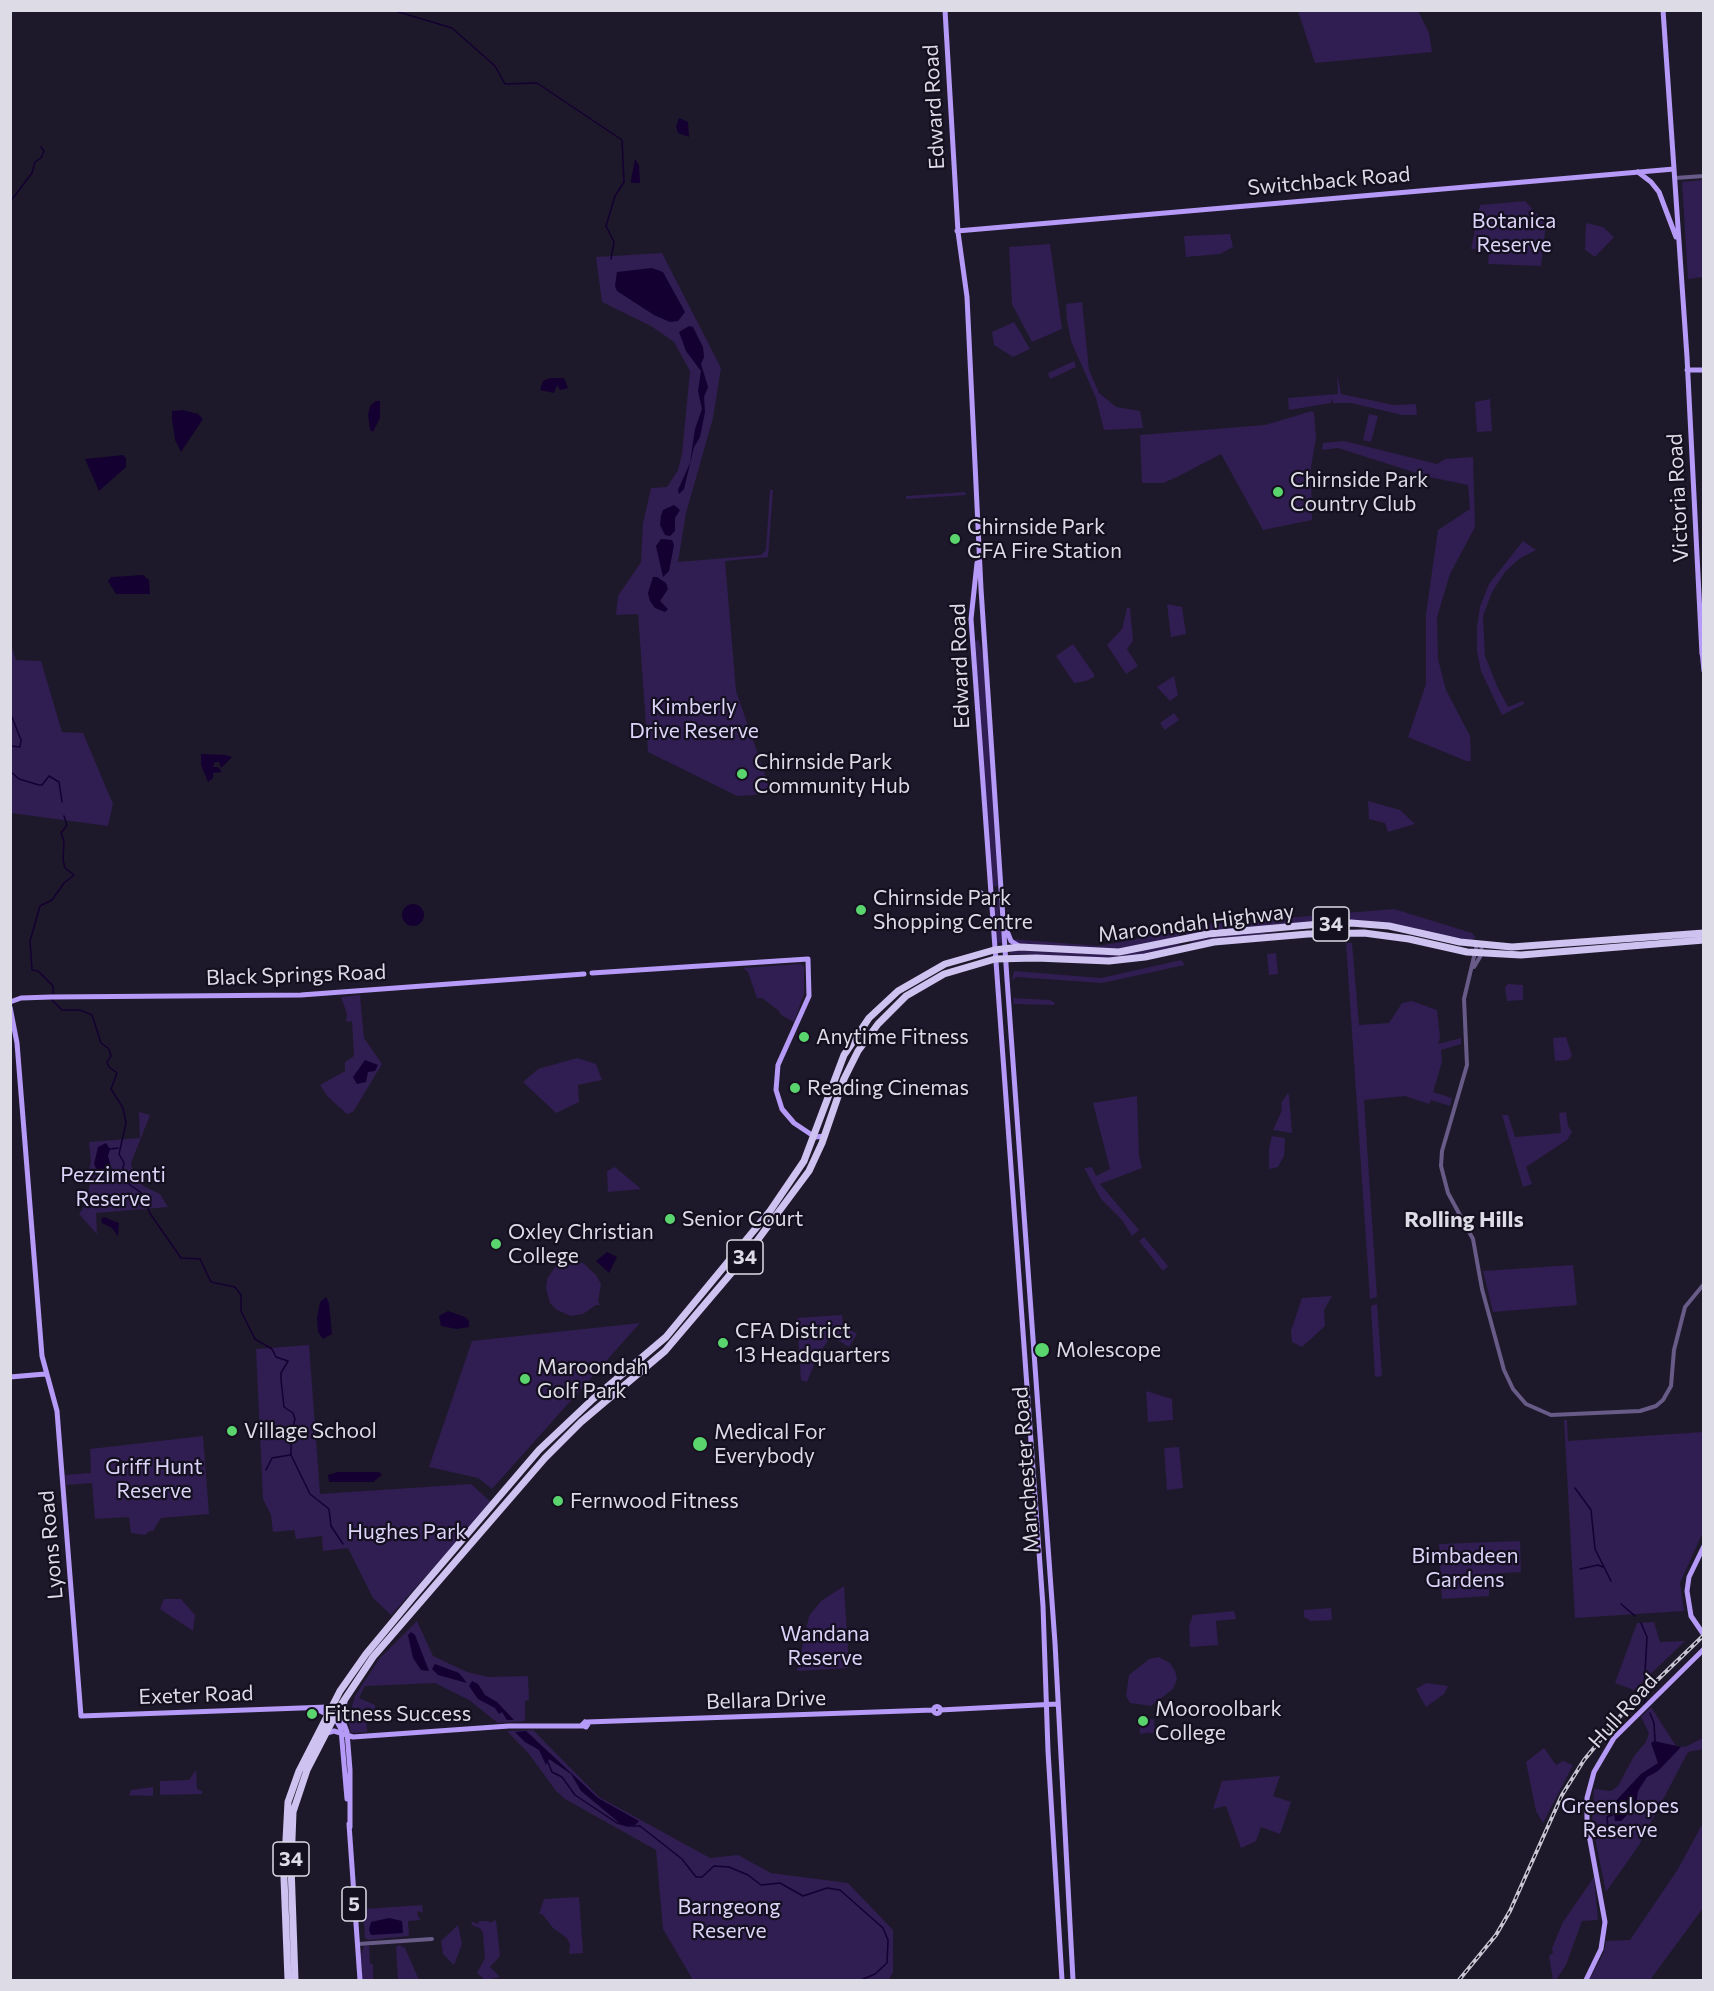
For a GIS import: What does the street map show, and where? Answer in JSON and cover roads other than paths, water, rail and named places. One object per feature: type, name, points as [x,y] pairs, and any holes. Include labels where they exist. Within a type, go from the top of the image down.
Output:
[{"type":"highway","name":"Maroondah Highway","points":[[288,1980],[284,1878],[286,1813],[299,1771],[333,1713],[350,1676],[411,1600],[546,1443],[593,1399],[647,1355],[683,1317],[785,1191],[816,1134],[837,1068],[869,1018],[893,994],[929,971],[963,957],[1005,948],[1119,952],[1200,935],[1283,927],[1363,924],[1401,928],[1480,945],[1532,946],[1700,939]]},
{"type":"highway","points":[[1283,927],[1284,937]]},
{"type":"highway","name":"Maroondah Highway","points":[[1700,939],[1704,931]]},
{"type":"highway","name":"Maroondah Highway","points":[[295,1980],[291,1865],[293,1812],[307,1770],[327,1733],[333,1713],[373,1657],[545,1458],[602,1405],[654,1362],[702,1311],[798,1189],[825,1136],[853,1060],[864,1042],[890,1011],[929,982],[959,969],[995,959],[1036,957],[1091,961],[1120,960],[1214,942],[1284,937],[1364,933],[1409,939],[1467,952],[1550,954],[1700,939]]},
{"type":"highway","points":[[593,1399],[602,1405]]},
{"type":"main road","name":"Edward Road","points":[[945,10],[957,230],[967,297],[977,560],[971,613],[972,638],[995,959]]},
{"type":"main road","name":"Victoria Road","points":[[1664,10],[1704,671]]},
{"type":"main road","name":"Switchback Road","points":[[957,230],[1674,169]]},
{"type":"main road","points":[[1637,172],[1651,182],[1659,192],[1679,244]]},
{"type":"main road","points":[[1687,371],[1701,370]]},
{"type":"main road","name":"Edward Road","points":[[975,492],[1006,958]]},
{"type":"main road","points":[[971,613],[983,612]]},
{"type":"main road","points":[[972,638],[985,638]]},
{"type":"main road","points":[[991,893],[1002,892]]},
{"type":"main road","points":[[981,893],[988,899],[993,926]]},
{"type":"main road","points":[[1004,921],[1009,938],[1020,947]]},
{"type":"main road","points":[[1006,969],[1014,961],[1036,957]]},
{"type":"main road","name":"Manchester Road","points":[[1006,958],[1048,1536],[1072,1980]]},
{"type":"main road","name":"Black Springs Road","points":[[10,1002],[29,998],[63,996],[301,995],[584,974],[588,977],[592,973],[808,959],[809,996],[778,1065],[776,1078],[776,1090],[782,1109],[800,1127]]},
{"type":"main road","name":"Manchester Road","points":[[995,959],[1045,1636],[1046,1704],[1062,1980]]},
{"type":"main road","name":"Lyons Road","points":[[10,1007],[17,1043],[45,1374],[57,1411],[81,1716]]},
{"type":"main road","points":[[1000,1035],[1011,1034]]},
{"type":"main road","points":[[800,1127],[816,1134]]},
{"type":"main road","points":[[800,1127],[806,1132],[811,1144]]},
{"type":"main road","points":[[806,1132],[825,1136]]},
{"type":"main road","points":[[1017,1261],[1027,1260]]},
{"type":"main road","points":[[1023,1345],[1034,1342]]},
{"type":"main road","points":[[10,1377],[45,1374]]},
{"type":"main road","points":[[1037,1536],[1048,1536]]},
{"type":"main road","points":[[1704,1546],[1689,1577],[1687,1592],[1690,1616],[1704,1635]]},
{"type":"main road","name":"Hull Road","points":[[1587,1980],[1601,1948],[1605,1923],[1587,1824],[1587,1798],[1594,1772],[1614,1738],[1704,1649]]},
{"type":"main road","points":[[333,1713],[344,1720],[345,1699]]},
{"type":"main road","name":"Bellara Drive","points":[[327,1733],[334,1731],[346,1736],[509,1726],[1057,1704]]},
{"type":"main road","name":"Exeter Road","points":[[81,1716],[312,1707],[333,1713]]},
{"type":"main road","name":"5","points":[[333,1713],[346,1736]]},
{"type":"main road","name":"5","points":[[344,1720],[360,1980]]},
{"type":"street","points":[[1675,178],[1704,176]]},
{"type":"street","points":[[1480,945],[1464,1006],[1467,1065],[1442,1151],[1442,1167],[1448,1193],[1473,1239],[1482,1289],[1504,1370],[1513,1389],[1526,1404],[1551,1415],[1640,1411],[1656,1406],[1664,1400],[1671,1386],[1674,1350],[1685,1307],[1704,1284]]},
{"type":"street","points":[[1467,952],[1473,965]]},
{"type":"street","points":[[358,1944],[432,1940]]},
{"type":"waterway","points":[[392,10],[452,28],[495,66],[505,84],[537,83],[622,140],[624,182],[615,196],[606,226],[614,242],[611,259]]},
{"type":"waterway","points":[[10,202],[32,173],[35,162],[41,158],[44,151],[41,147]]},
{"type":"waterway","points":[[10,712],[21,740],[20,747],[10,746]]},
{"type":"waterway","points":[[10,771],[19,779],[39,785],[42,785],[49,776],[59,782],[62,802]]},
{"type":"waterway","points":[[53,994],[53,986],[38,971],[32,970],[30,941],[40,906],[52,900],[64,883],[74,875],[65,868],[63,860],[64,841],[61,833],[67,825],[64,816]]},
{"type":"waterway","points":[[52,1000],[62,1010],[80,1010],[92,1015],[101,1043],[109,1049],[111,1056],[107,1062],[109,1067],[117,1073],[111,1089],[123,1108],[126,1123],[119,1154],[124,1163],[122,1173],[130,1185],[146,1196],[149,1212],[181,1258],[200,1259],[211,1282],[235,1287],[241,1295],[241,1311],[255,1339],[272,1349],[276,1357],[288,1361],[281,1373],[281,1380],[284,1407],[293,1413],[295,1419],[291,1434],[291,1455],[310,1494],[329,1509],[331,1526],[343,1544]]},
{"type":"waterway","points":[[110,1149],[118,1148]]},
{"type":"waterway","points":[[266,1470],[272,1458],[290,1455]]},
{"type":"waterway","points":[[1575,1488],[1591,1510],[1595,1549],[1611,1581]]},
{"type":"waterway","points":[[1580,1569],[1598,1565],[1603,1567]]},
{"type":"waterway","points":[[1621,1604],[1635,1616]]},
{"type":"waterway","points":[[1641,1623],[1647,1637],[1644,1690]]},
{"type":"waterway","points":[[1644,1703],[1647,1695]]},
{"type":"waterway","points":[[1650,1713],[1654,1723],[1655,1741]]},
{"type":"waterway","points":[[547,1760],[552,1772],[562,1777],[575,1795],[617,1823],[640,1826],[682,1859],[696,1877],[702,1877],[714,1866],[729,1867],[748,1875],[761,1885],[780,1883],[803,1896],[827,1888],[840,1890],[883,1928],[888,1940],[887,1963],[875,1974],[861,1980]]},
{"type":"waterway","points":[[1608,1829],[1607,1817],[1614,1814]]},
{"type":"railway","points":[[1459,1980],[1496,1935],[1510,1911],[1562,1795],[1584,1760],[1622,1714],[1704,1635]]},
{"type":"place","name":"Chirnside Park Country Club","points":[[1278,492]]},
{"type":"place","name":"Chirnside Park CFA Fire Station","points":[[955,539]]},
{"type":"place","name":"Chirnside Park Community Hub","points":[[742,774]]},
{"type":"place","name":"Chirnside Park Shopping Centre","points":[[861,910]]},
{"type":"place","name":"Anytime Fitness","points":[[804,1037]]},
{"type":"place","name":"Reading Cinemas","points":[[795,1088]]},
{"type":"place","name":"Senior Court","points":[[670,1219]]},
{"type":"place","name":"Oxley Christian College","points":[[496,1244]]},
{"type":"place","name":"CFA District 13 Headquarters","points":[[723,1343]]},
{"type":"place","name":"Molescope","points":[[1042,1350]]},
{"type":"place","name":"Maroondah Golf Park","points":[[525,1379]]},
{"type":"place","name":"Village School","points":[[232,1431]]},
{"type":"place","name":"Medical For Everybody","points":[[700,1444]]},
{"type":"place","name":"Fernwood Fitness","points":[[558,1501]]},
{"type":"place","name":"Fitness Success","points":[[312,1714]]},
{"type":"place","name":"Mooroolbark College","points":[[1143,1721]]},
{"type":"district","name":"Rolling Hills","points":[[1464,1220]]},
{"type":"park label","name":"Botanica Reserve","points":[[1514,233]]},
{"type":"park label","name":"Kimberly Drive Reserve","points":[[694,719]]},
{"type":"park label","name":"Pezzimenti Reserve","points":[[113,1187]]},
{"type":"park label","name":"Griff Hunt Reserve","points":[[154,1479]]},
{"type":"park label","name":"Hughes Park","points":[[407,1532]]},
{"type":"park label","name":"Bimbadeen Gardens","points":[[1465,1568]]},
{"type":"park label","name":"Wandana Reserve","points":[[825,1646]]},
{"type":"park label","name":"Greenslopes Reserve","points":[[1620,1818]]},
{"type":"park label","name":"Barngeong Reserve","points":[[729,1919]]}]
